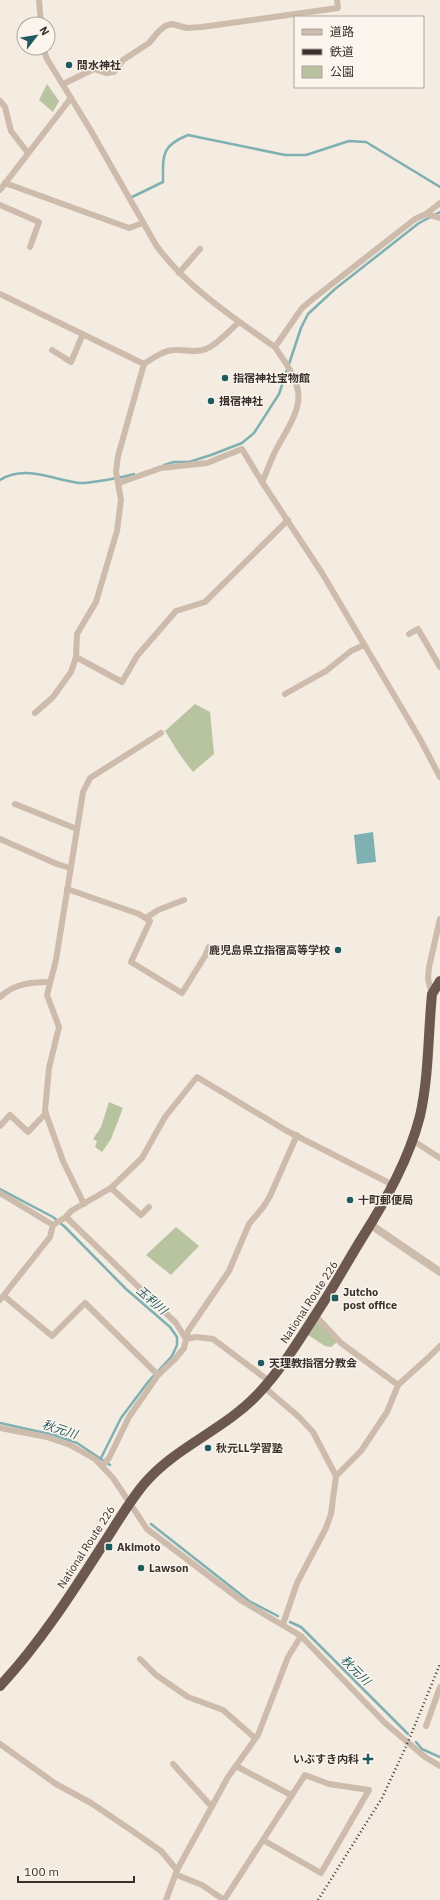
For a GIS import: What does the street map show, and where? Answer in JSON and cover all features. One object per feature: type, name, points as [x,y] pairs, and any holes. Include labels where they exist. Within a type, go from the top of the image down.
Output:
[{"type":"highway","name":"National Route 226","points":[[0,1686],[24,1659],[49,1626],[129,1502],[156,1470],[236,1415],[266,1384],[315,1315],[393,1185],[412,1140],[419,1117],[424,1092],[432,994],[440,981]]},
{"type":"street","points":[[39,0],[40,16]]},
{"type":"street","points":[[63,84],[94,69],[106,73],[114,72],[123,60],[149,43],[165,26],[172,24],[187,28],[202,27],[338,8],[337,0]]},
{"type":"street","points":[[46,56],[165,259],[179,273],[239,322],[275,347],[291,372],[298,391],[294,415],[273,456],[262,482]]},
{"type":"street","points":[[0,190],[71,98]]},
{"type":"street","points":[[0,101],[5,107],[11,131],[28,153]]},
{"type":"street","points":[[5,183],[129,228],[143,223]]},
{"type":"street","points":[[275,347],[302,308],[415,219],[426,214],[440,203]]},
{"type":"street","points":[[0,205],[39,222],[30,247]]},
{"type":"street","points":[[426,214],[439,218]]},
{"type":"street","points":[[179,273],[200,249]]},
{"type":"street","points":[[0,294],[144,364]]},
{"type":"street","points":[[35,713],[53,697],[71,672],[76,657],[77,634],[96,602],[117,531],[121,500],[116,472],[118,456],[144,364],[168,351],[176,350],[197,352],[205,350],[212,346],[239,322]]},
{"type":"street","points":[[52,350],[71,362],[83,334]]},
{"type":"street","points":[[119,483],[161,468],[207,463],[242,449],[322,573],[420,739],[440,777]]},
{"type":"street","points":[[76,657],[122,682],[137,656],[176,610],[205,602],[288,520]]},
{"type":"street","points":[[409,634],[418,628],[440,667]]},
{"type":"street","points":[[285,694],[326,671],[351,652],[364,645]]},
{"type":"street","points":[[84,1204],[63,1161],[46,1113],[49,1068],[59,1027],[46,995],[56,960],[83,792],[90,778],[161,733]]},
{"type":"street","points":[[15,804],[77,829]]},
{"type":"street","points":[[0,839],[56,864],[70,868]]},
{"type":"street","points":[[67,889],[139,914],[150,921],[131,962],[182,993],[206,956],[209,947]]},
{"type":"street","points":[[146,918],[158,910],[184,900]]},
{"type":"street","points":[[432,994],[428,979],[429,967],[440,919]]},
{"type":"street","points":[[0,997],[18,985],[49,982]]},
{"type":"street","points":[[157,1374],[85,1302],[52,1336],[2,1298],[50,1237],[53,1225],[66,1217],[71,1211],[111,1188],[147,1152],[166,1117],[197,1077],[297,1135],[393,1185]]},
{"type":"street","points":[[0,1126],[10,1115],[28,1132],[46,1113]]},
{"type":"street","points":[[102,1465],[109,1458],[129,1417],[157,1374],[175,1359],[184,1348],[188,1331],[229,1271],[249,1224],[270,1196],[297,1135]]},
{"type":"street","points":[[412,1140],[440,1158]]},
{"type":"street","points":[[111,1188],[141,1215],[148,1207]]},
{"type":"street","points":[[0,1193],[53,1225]]},
{"type":"street","points":[[66,1217],[176,1322],[186,1339]]},
{"type":"street","points":[[370,1225],[440,1272]]},
{"type":"street","points":[[315,1315],[341,1343],[398,1385]]},
{"type":"street","points":[[186,1339],[196,1337],[213,1339],[266,1384],[300,1416],[313,1432],[336,1476],[331,1514],[326,1528],[297,1583],[283,1624]]},
{"type":"street","points":[[336,1476],[361,1451],[387,1412],[398,1385],[430,1357],[440,1346]]},
{"type":"street","points":[[0,1428],[46,1437],[70,1445],[95,1459],[113,1478],[147,1529],[242,1601],[301,1636],[385,1723],[425,1757],[440,1766]]},
{"type":"street","points":[[166,1900],[177,1873],[228,1777],[255,1738],[288,1656],[301,1636]]},
{"type":"street","points":[[140,1659],[156,1675],[188,1697],[222,1710],[255,1738]]},
{"type":"street","points":[[426,1726],[440,1687]]},
{"type":"street","points":[[0,1744],[56,1784],[92,1802],[161,1851],[177,1873],[202,1885],[224,1900],[305,1774],[329,1784],[369,1790],[321,1873],[263,1840]]},
{"type":"street","points":[[173,1764],[212,1807]]},
{"type":"street","points":[[236,1766],[291,1795]]},
{"type":"green space","points":[[47,84],[59,101],[53,112],[39,100]]},
{"type":"green space","points":[[195,704],[210,712],[214,754],[193,772],[165,731]]},
{"type":"green space","points":[[109,1102],[123,1108],[111,1139],[102,1152],[95,1147],[97,1141],[93,1139],[101,1127]]},
{"type":"green space","points":[[176,1227],[199,1246],[171,1275],[146,1255]]},
{"type":"green space","points":[[317,1320],[337,1342],[331,1347],[325,1346],[308,1335]]},
{"type":"water","points":[[373,832],[376,862],[357,864],[354,835]]},
{"type":"waterway","points":[[132,197],[163,182],[165,152],[173,143],[188,135],[285,155],[306,155],[349,141],[366,142],[440,187]]},
{"type":"waterway","points":[[164,465],[174,462],[189,462],[211,455],[242,443],[254,433],[279,394],[301,328],[308,314],[335,289],[419,223],[440,212]]},
{"type":"waterway","points":[[0,480],[10,475],[29,473],[83,483],[134,474]]},
{"type":"waterway","name":"玉利川","points":[[0,1189],[53,1217],[65,1227],[126,1289],[170,1327],[177,1337],[177,1345],[172,1356],[148,1382],[121,1418],[101,1458]]},
{"type":"waterway","name":"秋元川","points":[[0,1423],[54,1435],[77,1443],[110,1465]]},
{"type":"waterway","name":"秋元川","points":[[151,1524],[249,1601],[278,1616]]},
{"type":"waterway","name":"秋元川","points":[[290,1622],[301,1627],[408,1734]]},
{"type":"waterway","name":"秋元川","points":[[416,1742],[422,1749],[440,1757]]},
{"type":"railway","points":[[318,1900],[382,1798],[408,1742],[440,1664]]},
{"type":"place","name":"間水神社","points":[[69,65]]},
{"type":"place","name":"指宿神社宝物館","points":[[225,378]]},
{"type":"place","name":"揖宿神社","points":[[211,401]]},
{"type":"place","name":"鹿児島県立指宿高等学校","points":[[338,950]]},
{"type":"place","name":"十町郵便局","points":[[350,1200]]},
{"type":"place","name":"Jutcho post office","points":[[335,1298]]},
{"type":"place","name":"天理教指宿分教会","points":[[261,1363]]},
{"type":"place","name":"秋元LL学習塾","points":[[208,1448]]},
{"type":"place","name":"Akimoto","points":[[109,1547]]},
{"type":"place","name":"Lawson","points":[[141,1568]]},
{"type":"place","name":"いぶすき内科","points":[[368,1759]]}]
